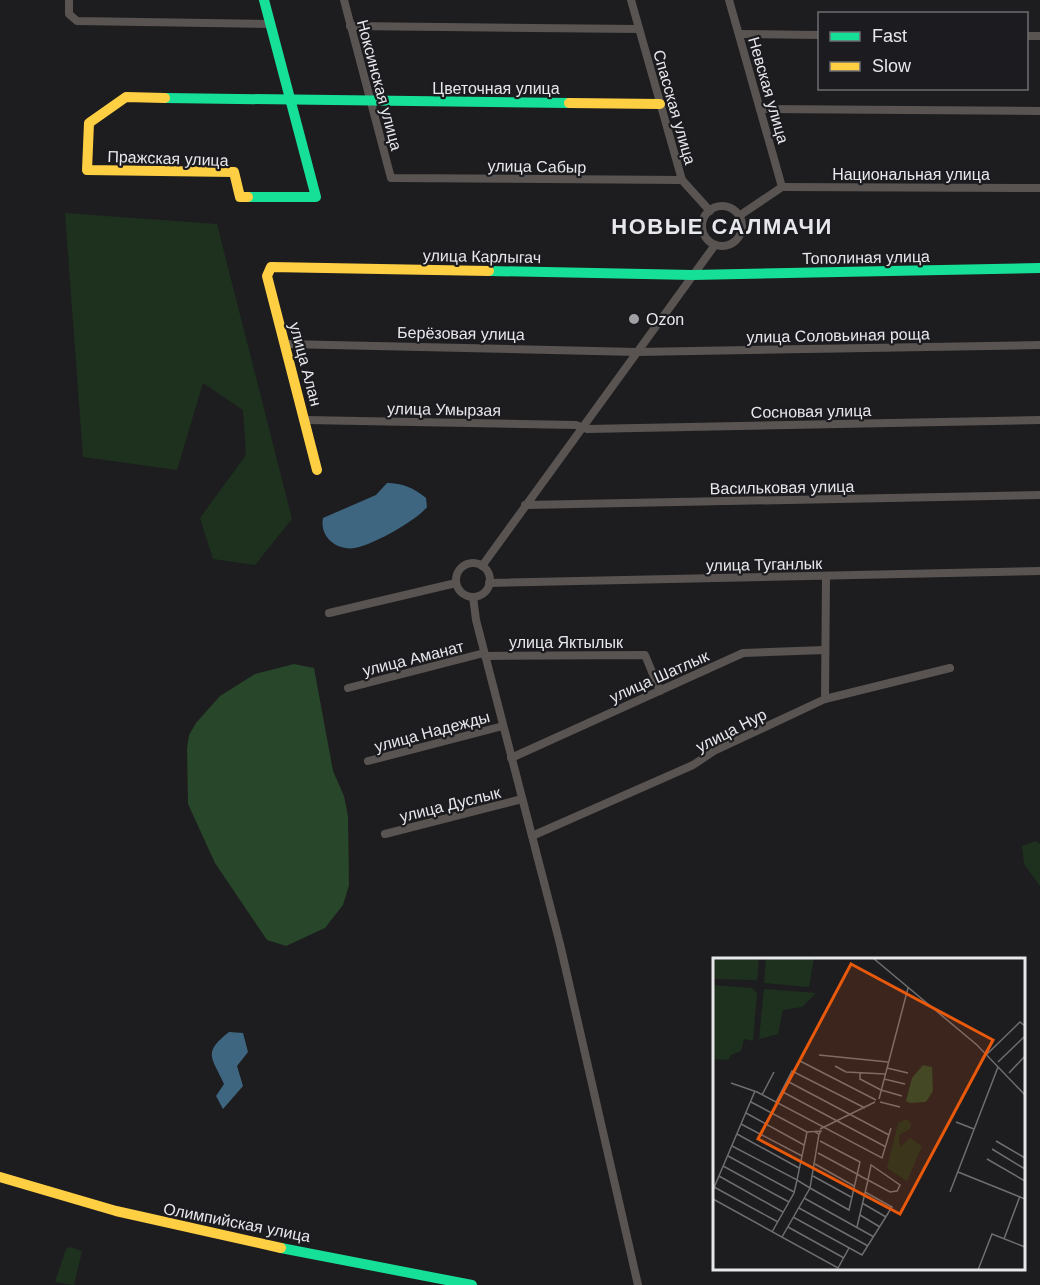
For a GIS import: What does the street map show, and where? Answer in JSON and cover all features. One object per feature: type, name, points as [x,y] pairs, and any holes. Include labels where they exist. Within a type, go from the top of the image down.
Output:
[{"type":"street","points":[[69,0],[69,14],[72,19],[271,24]]},
{"type":"street","name":"Пражская улица","points":[[264,0],[271,24],[291,100],[316,197],[240,197],[234,172],[87,170],[89,123],[126,97],[291,100],[332,101]]},
{"type":"street","name":"Ноксинская улица","points":[[344,0],[391,178]]},
{"type":"street","name":"Спасская улица","points":[[631,0],[682,180],[710,211]]},
{"type":"street","name":"Невская улица","points":[[729,0],[782,187]]},
{"type":"street","points":[[350,26],[639,29]]},
{"type":"street","points":[[739,34],[818,34]]},
{"type":"street","name":"Цветочная улица","points":[[332,101],[660,104]]},
{"type":"street","points":[[760,109],[1040,111]]},
{"type":"street","name":"улица Сабыр","points":[[391,178],[682,180]]},
{"type":"street","points":[[739,216],[782,187]]},
{"type":"street","name":"Национальная улица","points":[[782,187],[1040,188]]},
{"type":"street","points":[[726,207],[739,216],[742,224],[737,239],[731,244],[715,245],[708,240],[702,225],[710,211],[726,207]]},
{"type":"street","points":[[482,566],[715,245]]},
{"type":"street","name":"улица Карлыгач","points":[[271,267],[693,275]]},
{"type":"street","name":"улица Алан","points":[[271,267],[267,276],[317,470]]},
{"type":"street","name":"Тополиная улица","points":[[693,275],[1040,268]]},
{"type":"street","name":"Берёзовая улица","points":[[285,344],[637,352]]},
{"type":"street","name":"улица Соловьиная роща","points":[[637,352],[1040,345]]},
{"type":"street","name":"улица Умырзая","points":[[305,420],[582,427]]},
{"type":"street","name":"Сосновая улица","points":[[582,427],[1040,420]]},
{"type":"street","name":"Васильковая улица","points":[[525,505],[1040,495]]},
{"type":"street","points":[[476,564],[482,566],[487,571],[489,583],[486,591],[473,597],[462,593],[456,583],[456,576],[464,566],[476,564]]},
{"type":"street","name":"улица Туганлык","points":[[489,583],[1040,572]]},
{"type":"street","points":[[825,699],[826,576]]},
{"type":"street","points":[[329,613],[456,583]]},
{"type":"street","points":[[473,597],[476,620],[563,955],[638,1285]]},
{"type":"street","name":"улица Шатлык","points":[[511,758],[743,653],[825,650]]},
{"type":"street","name":"улица Аманат","points":[[348,688],[485,655]]},
{"type":"street","name":"улица Яктылык","points":[[485,655],[645,655],[660,691]]},
{"type":"street","name":"улица Нур","points":[[532,836],[693,765],[714,751],[825,699],[950,668]]},
{"type":"street","name":"улица Надежды","points":[[368,761],[503,726]]},
{"type":"street","name":"улица Дуслык","points":[[385,834],[522,799]]},
{"type":"street","name":"Олимпийская улица","points":[[0,1177],[77,1202],[141,1218],[472,1285]]},
{"type":"green space","points":[[65,213],[217,224],[292,519],[255,565],[213,559],[200,518],[246,455],[243,410],[203,383],[177,470],[83,457]]},
{"type":"green space","points":[[294,664],[314,668],[333,771],[344,796],[348,816],[349,885],[343,905],[325,928],[286,946],[267,940],[215,863],[188,804],[187,749],[189,735],[196,723],[220,696],[255,674]]},
{"type":"green space","points":[[1036,841],[1040,844],[1040,886],[1024,864],[1022,846]]},
{"type":"green space","points":[[70,1247],[82,1251],[74,1285],[55,1282],[66,1249]]},
{"type":"water","points":[[387,483],[403,485],[417,491],[426,498],[427,507],[415,518],[375,541],[352,548],[332,543],[324,532],[323,518],[376,495]]},
{"type":"water","points":[[229,1032],[243,1033],[248,1052],[237,1066],[243,1086],[223,1109],[216,1096],[224,1084],[213,1061],[212,1051]]},
{"type":"traffic: fast","points":[[248,197],[316,197],[264,0]]},
{"type":"traffic: fast","points":[[165,98],[569,103]]},
{"type":"traffic: fast","points":[[489,271],[693,275],[1040,268]]},
{"type":"traffic: fast","points":[[281,1248],[472,1285]]},
{"type":"traffic: slow","points":[[165,98],[126,97],[89,123],[87,170],[234,172],[240,197],[248,197]]},
{"type":"traffic: slow","points":[[569,103],[660,104]]},
{"type":"traffic: slow","points":[[317,470],[267,276],[271,267],[489,271]]},
{"type":"traffic: slow","points":[[0,1177],[116,1211],[281,1248]]},
{"type":"place","name":"Ozon","points":[[634,319]]},
{"type":"district","name":"НОВЫЕ САЛМАЧИ","points":[[722,226]]}]
